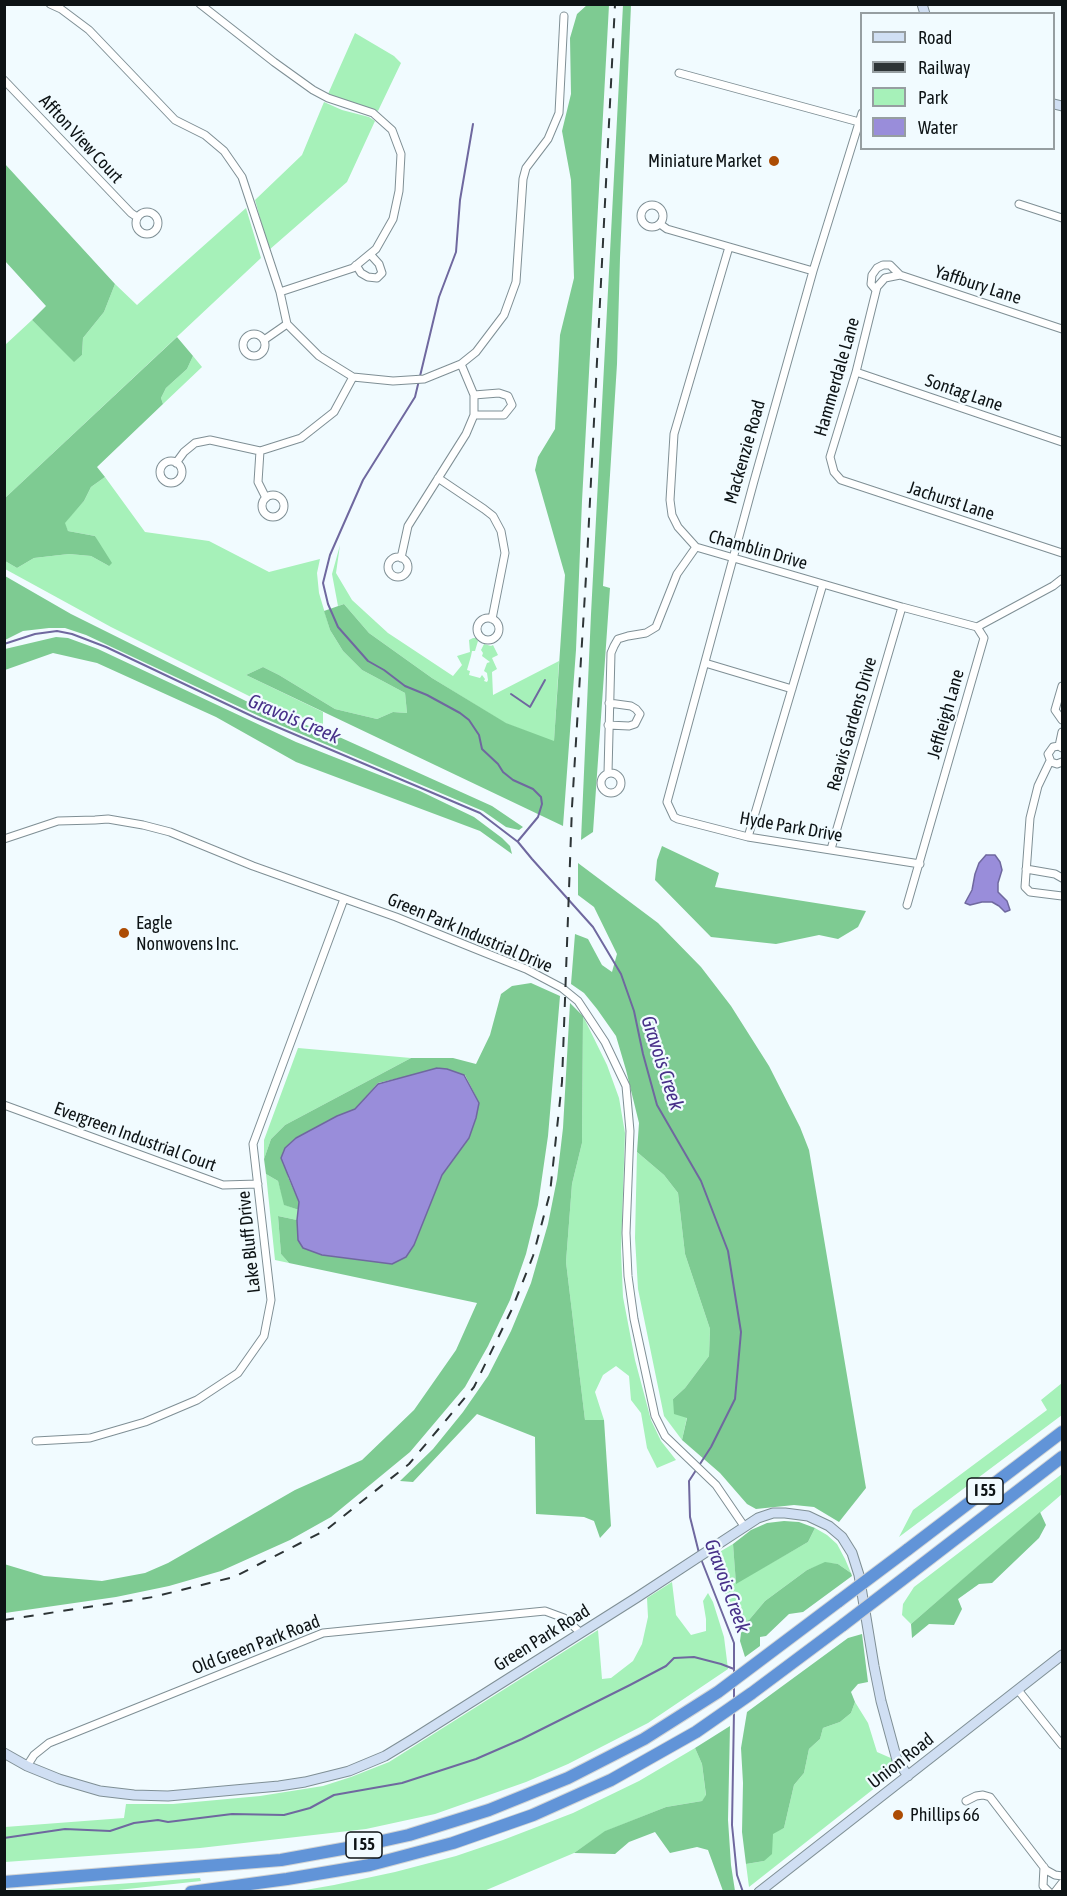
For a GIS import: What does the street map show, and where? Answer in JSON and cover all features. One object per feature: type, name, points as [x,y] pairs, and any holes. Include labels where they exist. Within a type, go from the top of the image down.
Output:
[{"type":"highway","name":"I 55","points":[[4,1882],[281,1860],[354,1847],[409,1835],[489,1810],[568,1778],[644,1739],[696,1707],[772,1652],[1062,1431]]},
{"type":"highway","name":"I 55","points":[[190,1892],[329,1873],[401,1857],[494,1830],[572,1798],[648,1760],[696,1732],[772,1678],[1062,1457]]},
{"type":"street","points":[[50,4],[62,7],[89,30],[175,120],[205,135],[224,151],[242,177],[280,292],[287,324],[319,356],[353,377],[393,381],[424,379],[461,364],[476,352],[504,315],[516,282],[523,179],[526,168],[548,139],[559,113],[564,16]]},
{"type":"street","points":[[200,4],[313,90],[328,98],[372,112],[392,130],[401,154],[399,191],[393,219],[376,249],[353,268],[280,292]]},
{"type":"street","points":[[680,74],[859,122]]},
{"type":"street","name":"Affton View Court","points":[[4,80],[137,217]]},
{"type":"street","name":"Mackenzie Road","points":[[668,802],[813,271],[860,117]]},
{"type":"street","points":[[1019,204],[1062,219]]},
{"type":"street","points":[[660,224],[667,229],[813,271]]},
{"type":"street","name":"Chamblin Drive","points":[[729,247],[674,434],[670,500],[672,515],[678,527],[696,547],[902,608],[977,627]]},
{"type":"street","points":[[357,265],[361,273],[376,278],[381,273],[379,264],[370,254]]},
{"type":"street","name":"Hammerdale Lane","points":[[876,290],[871,284],[872,275],[878,268],[883,265],[890,266],[900,275]]},
{"type":"street","name":"Yaffbury Lane","points":[[885,278],[900,275],[1062,329]]},
{"type":"street","name":"Hammerdale Lane","points":[[834,472],[830,457],[876,290],[885,278]]},
{"type":"street","points":[[264,340],[287,324]]},
{"type":"street","points":[[400,558],[408,526],[466,434],[474,416],[474,394],[461,364]]},
{"type":"street","name":"Sontag Lane","points":[[855,372],[1062,442]]},
{"type":"street","points":[[176,463],[195,443],[210,440],[260,451],[301,438],[334,412],[353,377]]},
{"type":"street","points":[[474,394],[499,393],[508,396],[512,405],[504,415],[474,416]]},
{"type":"street","points":[[260,451],[258,482],[266,498]]},
{"type":"street","name":"Jachurst Lane","points":[[834,472],[841,480],[1062,553]]},
{"type":"street","points":[[438,478],[484,508],[493,516],[501,531],[504,553],[492,619]]},
{"type":"street","points":[[608,773],[611,654],[614,646],[618,639],[646,633],[656,627],[677,574],[696,547]]},
{"type":"street","points":[[977,627],[1062,579]]},
{"type":"street","points":[[748,837],[823,584]]},
{"type":"street","name":"Reavis Gardens Drive","points":[[831,849],[902,608]]},
{"type":"street","name":"Jeffleigh Lane","points":[[907,905],[984,638],[977,627]]},
{"type":"street","points":[[705,663],[792,689]]},
{"type":"street","points":[[1062,686],[1055,710],[1062,720]]},
{"type":"street","points":[[608,725],[635,724],[640,714],[636,708],[631,706],[609,703]]},
{"type":"street","points":[[1062,732],[1061,747],[1053,747],[1049,751],[1050,761],[1038,786],[1030,819],[1025,887],[1030,892],[1062,896]]},
{"type":"street","points":[[1050,761],[1057,764],[1062,762]]},
{"type":"street","name":"Hyde Park Drive","points":[[668,802],[674,817],[678,819],[748,837],[920,864]]},
{"type":"street","name":"Green Park Industrial Drive","points":[[4,838],[58,821],[108,819],[143,825],[183,837],[253,866],[396,917],[526,969],[562,988],[579,1001],[605,1042],[626,1086],[630,1131],[626,1233],[628,1276],[634,1319],[655,1416],[665,1437],[724,1494],[744,1526]]},
{"type":"street","points":[[1026,869],[1055,874],[1062,878]]},
{"type":"street","name":"Lake Bluff Drive","points":[[36,1441],[90,1438],[145,1422],[197,1400],[238,1373],[264,1336],[271,1300],[254,1144],[344,899]]},
{"type":"street","name":"Evergreen Industrial Court","points":[[4,1105],[223,1185],[258,1184]]},
{"type":"street","name":"Green Park Road","points":[[4,1753],[27,1766],[79,1786],[117,1794],[150,1796],[279,1786],[349,1771],[385,1756],[581,1633],[744,1526],[765,1515],[795,1514],[808,1516],[829,1526],[847,1544],[852,1553],[859,1575],[881,1701],[897,1760],[908,1776]]},
{"type":"street","name":"Old Green Park Road","points":[[27,1766],[34,1755],[48,1743],[323,1634],[545,1611],[564,1618],[581,1633]]},
{"type":"street","name":"Union Road","points":[[759,1892],[1062,1655]]},
{"type":"street","points":[[1018,1690],[1062,1745]]},
{"type":"street","points":[[966,1801],[976,1796],[990,1797],[1044,1867],[1055,1875],[1062,1876]]},
{"type":"street","points":[[1044,1867],[1043,1886],[1049,1892]]},
{"type":"street","points":[[1055,1892],[1062,1883]]},
{"type":"green space","points":[[587,5],[609,5],[576,650],[563,826],[246,675],[263,667],[335,709],[377,719],[393,712],[407,713],[405,693],[362,670],[343,651],[330,630],[324,611],[344,604],[369,633],[432,678],[506,723],[554,741],[565,575],[535,470],[538,457],[555,429],[560,335],[574,278],[571,180],[562,131],[571,94],[570,38],[577,14]]},
{"type":"green space","points":[[623,5],[631,5],[617,364],[603,586],[610,588],[593,832],[581,840],[591,614]]},
{"type":"green space","points":[[355,33],[394,56],[401,63],[378,111],[328,94]]},
{"type":"green space","points":[[324,102],[375,121],[347,182],[269,250],[255,200],[302,155]]},
{"type":"green space","points":[[5,164],[115,284],[104,312],[83,338],[82,355],[74,362],[32,320],[46,306],[5,261]]},
{"type":"green space","points":[[246,208],[261,258],[5,498],[5,345],[32,320],[74,361],[82,355],[83,338],[104,312],[115,284],[137,305]]},
{"type":"green space","points":[[177,337],[193,356],[187,369],[166,388],[161,398],[163,404],[97,467],[105,477],[91,487],[84,501],[65,523],[68,531],[95,536],[112,563],[109,566],[91,556],[69,554],[34,558],[17,568],[5,561],[5,498]]},
{"type":"green space","points":[[193,356],[202,367],[163,404],[161,398],[166,388],[187,369]]},
{"type":"green space","points":[[105,477],[145,532],[209,541],[269,572],[320,559],[317,573],[319,593],[330,630],[343,651],[362,670],[405,693],[407,713],[393,712],[377,719],[335,709],[263,667],[246,675],[323,712],[323,724],[288,713],[269,706],[111,627],[5,569],[5,561],[17,568],[34,558],[69,554],[91,556],[109,566],[95,536],[68,531],[64,523],[84,501],[91,487]]},
{"type":"green space","points":[[340,545],[336,573],[352,600],[388,633],[453,676],[462,665],[457,656],[470,652],[469,640],[473,638],[478,641],[475,651],[472,651],[467,670],[470,671],[469,675],[480,678],[482,675],[484,681],[488,680],[487,673],[484,671],[487,663],[490,662],[482,656],[481,650],[484,644],[493,645],[498,655],[492,658],[497,669],[492,672],[493,695],[559,661],[554,742],[505,723],[432,678],[369,633],[344,604],[338,606],[332,574]]},
{"type":"green space","points":[[5,576],[71,614],[264,710],[337,736],[492,806],[523,827],[519,830],[506,827],[483,811],[261,717],[86,635],[65,628],[49,628],[23,631],[5,640]]},
{"type":"green space","points":[[56,637],[68,638],[98,649],[296,742],[420,791],[474,817],[502,838],[510,846],[512,854],[480,831],[296,762],[216,717],[97,663],[53,653],[5,670],[5,649]]},
{"type":"green space","points":[[662,846],[719,873],[715,887],[866,911],[858,927],[838,939],[819,935],[776,944],[711,937],[655,880],[657,860]]},
{"type":"green space","points":[[578,863],[658,923],[701,967],[731,1006],[769,1066],[800,1127],[809,1150],[866,1488],[839,1522],[814,1507],[794,1505],[756,1509],[747,1504],[720,1473],[682,1440],[687,1418],[674,1414],[673,1399],[685,1388],[709,1356],[710,1329],[685,1254],[678,1193],[664,1175],[637,1152],[639,1123],[616,1036],[584,993],[571,984],[575,934],[588,939],[602,965],[612,972],[617,954],[594,907],[578,895]]},
{"type":"green space","points":[[531,983],[560,996],[548,1136],[538,1205],[526,1254],[510,1300],[465,1387],[410,1452],[331,1517],[290,1540],[221,1571],[169,1586],[116,1597],[5,1613],[4,1564],[44,1576],[102,1581],[145,1573],[168,1563],[295,1490],[362,1460],[414,1410],[456,1350],[477,1303],[289,1263],[281,1254],[278,1216],[297,1220],[298,1240],[406,1257],[414,1245],[442,1175],[469,1138],[476,1118],[479,1103],[465,1075],[421,1073],[378,1083],[355,1109],[296,1138],[285,1148],[288,1177],[299,1202],[299,1210],[284,1205],[278,1181],[266,1174],[264,1159],[271,1139],[285,1125],[411,1058],[453,1058],[476,1064],[490,1035],[501,994],[512,986]]},
{"type":"green space","points":[[570,1003],[583,1016],[582,1143],[572,1184],[566,1262],[585,1420],[604,1420],[611,1526],[600,1538],[594,1521],[584,1517],[536,1514],[535,1437],[477,1414],[413,1482],[400,1481],[433,1449],[488,1376],[511,1331],[531,1283],[548,1224],[557,1179],[563,1128]]},
{"type":"green space","points":[[583,1016],[607,1065],[619,1098],[625,1133],[621,1251],[623,1297],[635,1360],[651,1420],[661,1441],[676,1460],[657,1468],[647,1448],[641,1413],[631,1400],[629,1376],[616,1366],[603,1375],[595,1392],[604,1420],[585,1420],[566,1262],[572,1184],[582,1143]]},
{"type":"green space","points":[[298,1048],[411,1058],[285,1125],[271,1139],[264,1159],[264,1140]]},
{"type":"green space","points":[[637,1152],[664,1175],[678,1193],[685,1254],[710,1329],[709,1356],[685,1388],[673,1399],[687,1417],[682,1440],[664,1416],[638,1289],[635,1238]]},
{"type":"green space","points":[[266,1174],[278,1181],[285,1205],[299,1210],[297,1220],[278,1216],[281,1254],[289,1263],[275,1260]]},
{"type":"green space","points":[[1062,1383],[1062,1415],[899,1537],[913,1510],[1047,1410],[1041,1400]]},
{"type":"green space","points":[[1062,1474],[1062,1494],[911,1624],[902,1615],[903,1604],[914,1587]]},
{"type":"green space","points":[[1040,1512],[1046,1525],[1039,1538],[992,1583],[979,1584],[958,1599],[962,1609],[954,1625],[929,1624],[912,1638],[911,1624]]},
{"type":"green space","points":[[799,1522],[815,1528],[808,1542],[736,1584],[733,1544],[751,1530],[767,1523]]},
{"type":"green space","points":[[815,1528],[837,1544],[851,1573],[838,1564],[825,1563],[807,1570],[765,1601],[749,1620],[737,1624],[729,1610],[728,1600],[715,1573],[711,1557],[733,1544],[736,1583],[808,1542]]},
{"type":"green space","points":[[825,1562],[838,1564],[852,1576],[803,1612],[789,1614],[766,1636],[760,1637],[760,1646],[745,1657],[737,1624],[749,1620],[765,1601],[807,1570]]},
{"type":"green space","points":[[672,1582],[676,1615],[691,1635],[706,1631],[703,1601],[708,1593],[724,1637],[728,1669],[648,1723],[568,1764],[526,1782],[435,1814],[366,1829],[200,1848],[5,1862],[5,1827],[124,1818],[126,1804],[173,1804],[260,1796],[323,1786],[351,1777],[389,1762],[598,1630],[602,1679],[611,1678],[633,1661],[642,1644],[648,1617],[647,1598]]},
{"type":"green space","points":[[862,1634],[868,1682],[858,1684],[851,1692],[855,1702],[851,1713],[840,1722],[823,1728],[820,1739],[809,1749],[804,1773],[794,1785],[784,1828],[773,1834],[772,1854],[764,1861],[746,1864],[742,1832],[741,1748],[747,1712],[848,1638]]},
{"type":"green space","points":[[855,1702],[868,1723],[877,1752],[893,1759],[890,1776],[749,1887],[746,1864],[764,1861],[773,1833],[784,1828],[794,1785],[804,1773],[809,1749],[820,1739],[823,1728],[840,1722],[851,1713]]},
{"type":"green space","points":[[730,1726],[728,1820],[735,1891],[723,1891],[708,1850],[697,1847],[670,1853],[655,1832],[629,1842],[615,1854],[574,1853],[605,1831],[666,1807],[702,1801],[706,1795],[702,1764],[695,1748]]},
{"type":"green space","points":[[695,1748],[702,1764],[706,1796],[702,1801],[666,1807],[606,1831],[574,1853],[484,1891],[294,1892],[395,1872],[456,1856],[503,1840],[573,1813],[639,1781]]},
{"type":"green space","points":[[200,1878],[201,1881],[109,1891],[22,1891]]},
{"type":"water","points":[[986,855],[995,855],[1000,862],[1002,870],[998,892],[1007,901],[1010,910],[1005,912],[992,902],[970,905],[965,903],[972,890],[979,863]]},
{"type":"water","points":[[437,1068],[464,1075],[479,1103],[469,1138],[442,1175],[414,1245],[406,1257],[392,1264],[322,1255],[303,1248],[298,1240],[299,1202],[281,1158],[285,1148],[296,1138],[355,1109],[378,1084]]},
{"type":"waterway","points":[[473,124],[460,200],[456,252],[439,297],[415,397],[363,480],[330,555],[323,583],[328,604],[338,627],[368,661],[405,686],[427,695],[469,720],[479,735],[482,749],[503,772],[513,780],[533,789],[541,797],[542,804],[538,817],[518,841]]},
{"type":"waterway","name":"Gravois Creek","points":[[4,644],[35,634],[57,631],[72,634],[106,647],[256,718],[480,813],[518,842],[593,927],[621,974],[634,1011],[657,1105],[701,1181],[728,1251],[741,1332],[735,1399],[711,1447],[689,1481],[690,1517],[699,1553]]},
{"type":"waterway","points":[[511,694],[530,707],[545,680]]},
{"type":"waterway","name":"Gravois Creek","points":[[701,1559],[734,1643],[734,1675]]},
{"type":"waterway","points":[[4,1838],[65,1829],[110,1831],[134,1823],[158,1820],[168,1822],[232,1814],[284,1815],[310,1808],[334,1795],[402,1783],[476,1759],[522,1739],[630,1685],[666,1666],[674,1658],[694,1657],[734,1669]]},
{"type":"waterway","name":"Gravois Creek","points":[[734,1687],[734,1699]]},
{"type":"waterway","name":"Gravois Creek","points":[[734,1711],[732,1825],[737,1875],[743,1892]]},
{"type":"railway","points":[[4,1620],[153,1597],[234,1577],[326,1530],[409,1464],[474,1387],[512,1309],[533,1256],[550,1193],[562,1082],[572,807],[615,4]]},
{"type":"place","name":"Miniature Market","points":[[774,161]]},
{"type":"place","name":"Eagle Nonwovens Inc.","points":[[124,933]]},
{"type":"place","name":"Phillips 66","points":[[898,1815]]}]
